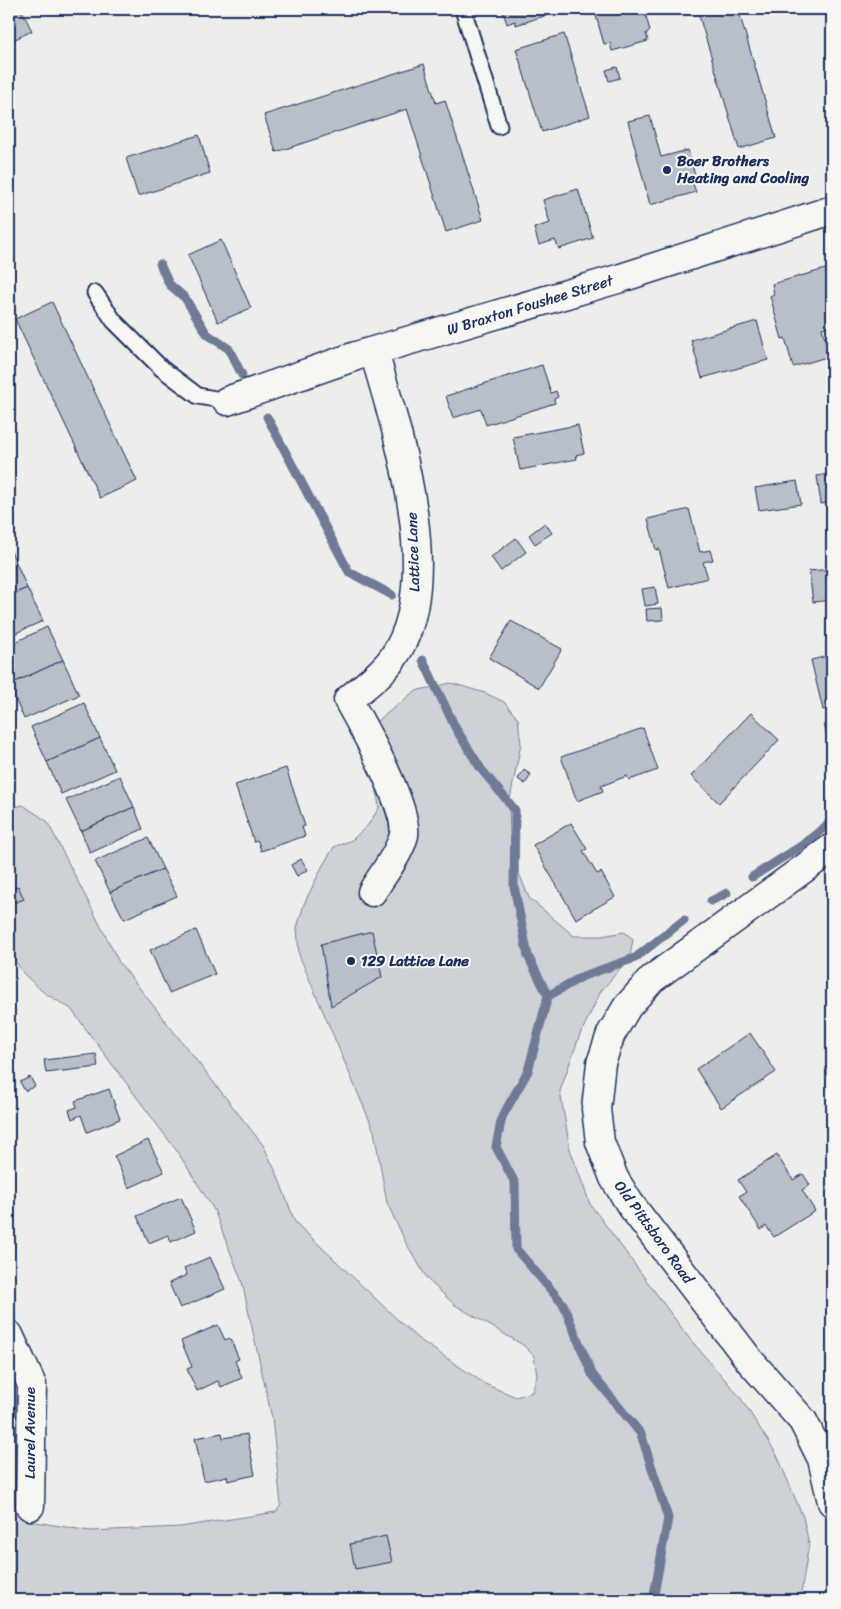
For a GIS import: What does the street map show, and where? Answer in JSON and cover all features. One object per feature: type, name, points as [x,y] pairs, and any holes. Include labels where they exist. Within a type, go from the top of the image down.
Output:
[{"type":"street","name":"W Braxton Foushee Street","points":[[227,401],[356,356],[621,278],[832,210]]},
{"type":"street","name":"Lattice Lane","points":[[372,892],[394,856],[404,834],[402,810],[348,700],[393,659],[414,608],[417,575],[411,504],[396,426],[374,352]]},
{"type":"street","name":"Old Pittsboro Road","points":[[832,848],[652,978],[627,1007],[611,1034],[601,1063],[596,1108],[600,1142],[614,1178],[630,1204],[750,1361],[803,1420],[822,1459],[832,1502]]},
{"type":"street","name":"Laurel Avenue","points":[[9,1334],[32,1385],[30,1506]]},
{"type":"lane","points":[[463,9],[499,126]]},
{"type":"lane","points":[[95,293],[114,321],[161,368],[198,396],[227,401]]},
{"type":"shaded area","points":[[451,683],[485,693],[504,702],[518,719],[521,744],[509,804],[510,835],[514,861],[529,898],[574,936],[602,936],[624,932],[633,939],[630,957],[601,991],[579,1037],[560,1091],[570,1149],[590,1204],[689,1338],[740,1397],[777,1455],[803,1517],[809,1544],[800,1600],[9,1600],[9,1507],[24,1520],[90,1531],[180,1527],[276,1512],[281,1505],[272,1418],[242,1282],[214,1210],[179,1154],[71,1009],[43,992],[23,973],[9,951],[9,808],[23,805],[47,821],[119,962],[263,1145],[277,1174],[295,1222],[417,1338],[485,1384],[516,1397],[532,1392],[537,1376],[534,1356],[523,1345],[455,1305],[428,1280],[406,1243],[387,1203],[374,1131],[299,955],[297,928],[304,904],[323,865],[334,847],[352,840],[368,825],[379,808],[374,770],[375,723],[415,691]]},
{"type":"building","points":[[9,9],[21,9],[32,31],[9,42]]},
{"type":"building","points":[[502,9],[556,9],[557,12],[516,25],[515,21],[507,24]]},
{"type":"building","points":[[594,9],[644,9],[650,31],[646,33],[648,41],[612,51],[610,43],[604,44]]},
{"type":"building","points":[[697,9],[738,9],[776,138],[739,149]]},
{"type":"building","points":[[564,34],[590,116],[542,132],[516,49]]},
{"type":"building","points":[[424,64],[436,103],[445,100],[483,220],[446,232],[407,109],[276,152],[264,115]]},
{"type":"building","points":[[617,67],[620,78],[609,81],[606,70]]},
{"type":"building","name":"Boer Brothers Heating and Cooling","points":[[650,116],[661,157],[688,150],[697,183],[693,184],[696,192],[650,205],[628,121]]},
{"type":"building","points":[[199,135],[210,173],[138,196],[126,158]]},
{"type":"building","points":[[578,189],[593,238],[559,249],[555,240],[539,245],[534,228],[550,223],[543,200]]},
{"type":"building","points":[[221,240],[251,308],[218,322],[188,255]]},
{"type":"building","points":[[829,268],[832,281],[832,300],[827,302],[832,325],[822,328],[830,356],[793,367],[785,338],[782,339],[770,296],[774,294],[772,284]]},
{"type":"building","points":[[52,302],[137,481],[100,498],[15,319]]},
{"type":"building","points":[[757,321],[768,360],[702,378],[691,340]]},
{"type":"building","points":[[542,365],[551,393],[556,391],[558,397],[554,399],[555,403],[486,425],[481,409],[453,418],[446,396]]},
{"type":"building","points":[[578,425],[584,453],[576,455],[577,459],[520,470],[513,437]]},
{"type":"building","points":[[832,473],[832,502],[821,504],[817,476]]},
{"type":"building","points":[[797,481],[801,504],[759,510],[755,488]]},
{"type":"building","points":[[689,509],[700,552],[710,550],[713,560],[703,562],[708,578],[669,588],[659,549],[656,550],[648,519]]},
{"type":"building","points":[[545,523],[552,533],[535,544],[529,535]]},
{"type":"building","points":[[516,538],[526,552],[501,571],[491,557]]},
{"type":"building","points":[[11,551],[27,588],[9,596],[9,552]]},
{"type":"building","points":[[832,569],[832,600],[813,602],[809,571]]},
{"type":"building","points":[[655,587],[658,604],[645,606],[642,589]]},
{"type":"building","points":[[27,588],[43,621],[9,636],[9,596]]},
{"type":"building","points":[[662,608],[663,620],[647,621],[646,609]]},
{"type":"building","points":[[511,621],[562,649],[539,688],[489,658]]},
{"type":"building","points":[[47,627],[63,660],[9,685],[9,645]]},
{"type":"building","points":[[832,655],[832,708],[823,710],[811,660]]},
{"type":"building","points":[[63,660],[79,695],[24,719],[9,685]]},
{"type":"building","points":[[84,703],[100,738],[47,762],[31,727]]},
{"type":"building","points":[[751,713],[779,740],[719,803],[691,776]]},
{"type":"building","points":[[832,722],[832,749],[830,749],[824,724]]},
{"type":"building","points":[[643,728],[658,770],[629,780],[627,776],[601,786],[603,791],[577,801],[561,757]]},
{"type":"building","points":[[100,738],[115,770],[61,794],[47,762]]},
{"type":"building","points":[[286,768],[305,826],[302,827],[305,836],[261,851],[258,841],[254,842],[235,785]]},
{"type":"building","points":[[524,770],[531,775],[525,784],[518,779]]},
{"type":"building","points":[[120,776],[134,807],[81,831],[66,800]]},
{"type":"building","points":[[134,807],[143,829],[90,853],[81,831]]},
{"type":"building","points":[[571,823],[587,849],[583,851],[597,874],[601,872],[615,897],[576,919],[533,845]]},
{"type":"building","points":[[148,838],[163,869],[110,892],[95,861]]},
{"type":"building","points":[[301,859],[308,870],[297,876],[291,865]]},
{"type":"building","points":[[163,869],[177,896],[124,919],[110,892]]},
{"type":"building","points":[[18,886],[24,899],[12,904],[9,890]]},
{"type":"building","points":[[196,930],[215,974],[169,993],[150,950]]},
{"type":"building","name":"129 Lattice Lane","points":[[372,931],[382,977],[331,1006],[321,944]]},
{"type":"building","points":[[750,1033],[776,1072],[721,1108],[696,1069]]},
{"type":"building","points":[[96,1054],[98,1067],[46,1073],[44,1060]]},
{"type":"building","points":[[30,1077],[35,1086],[25,1091],[20,1082]]},
{"type":"building","points":[[109,1089],[120,1119],[87,1132],[81,1115],[72,1119],[69,1110],[77,1107],[75,1101]]},
{"type":"building","points":[[148,1140],[164,1172],[129,1188],[114,1156]]},
{"type":"building","points":[[777,1155],[793,1180],[803,1174],[810,1185],[802,1190],[815,1211],[774,1237],[766,1226],[761,1230],[739,1196],[746,1192],[738,1180]]},
{"type":"building","points":[[181,1197],[196,1231],[171,1242],[168,1235],[149,1243],[137,1216]]},
{"type":"building","points":[[210,1257],[225,1289],[180,1308],[169,1283],[187,1275],[184,1268]]},
{"type":"building","points":[[218,1325],[225,1340],[230,1338],[239,1359],[235,1361],[242,1378],[221,1387],[218,1381],[197,1391],[187,1369],[192,1367],[181,1341]]},
{"type":"building","points":[[222,1433],[223,1438],[247,1434],[255,1475],[228,1481],[227,1476],[204,1481],[195,1438]]},
{"type":"building","points":[[386,1536],[392,1562],[355,1569],[350,1544]]},
{"type":"waterway","points":[[160,264],[169,284],[185,298],[207,334],[229,349],[242,375]]},
{"type":"waterway","points":[[267,417],[349,572],[392,595]]},
{"type":"waterway","points":[[423,660],[456,729],[481,769],[515,810],[514,886],[528,956],[548,996],[528,1071],[502,1117],[496,1147],[515,1183],[516,1249],[563,1304],[592,1374],[641,1434],[668,1518],[653,1600]]},
{"type":"waterway","points":[[752,877],[804,844],[832,821]]},
{"type":"waterway","points":[[711,901],[727,893]]},
{"type":"waterway","points":[[548,996],[583,976],[635,958],[684,920]]},
{"type":"place","name":"Boer Brothers Heating and Cooling","points":[[667,170]]},
{"type":"place","name":"129 Lattice Lane","points":[[351,961]]}]
